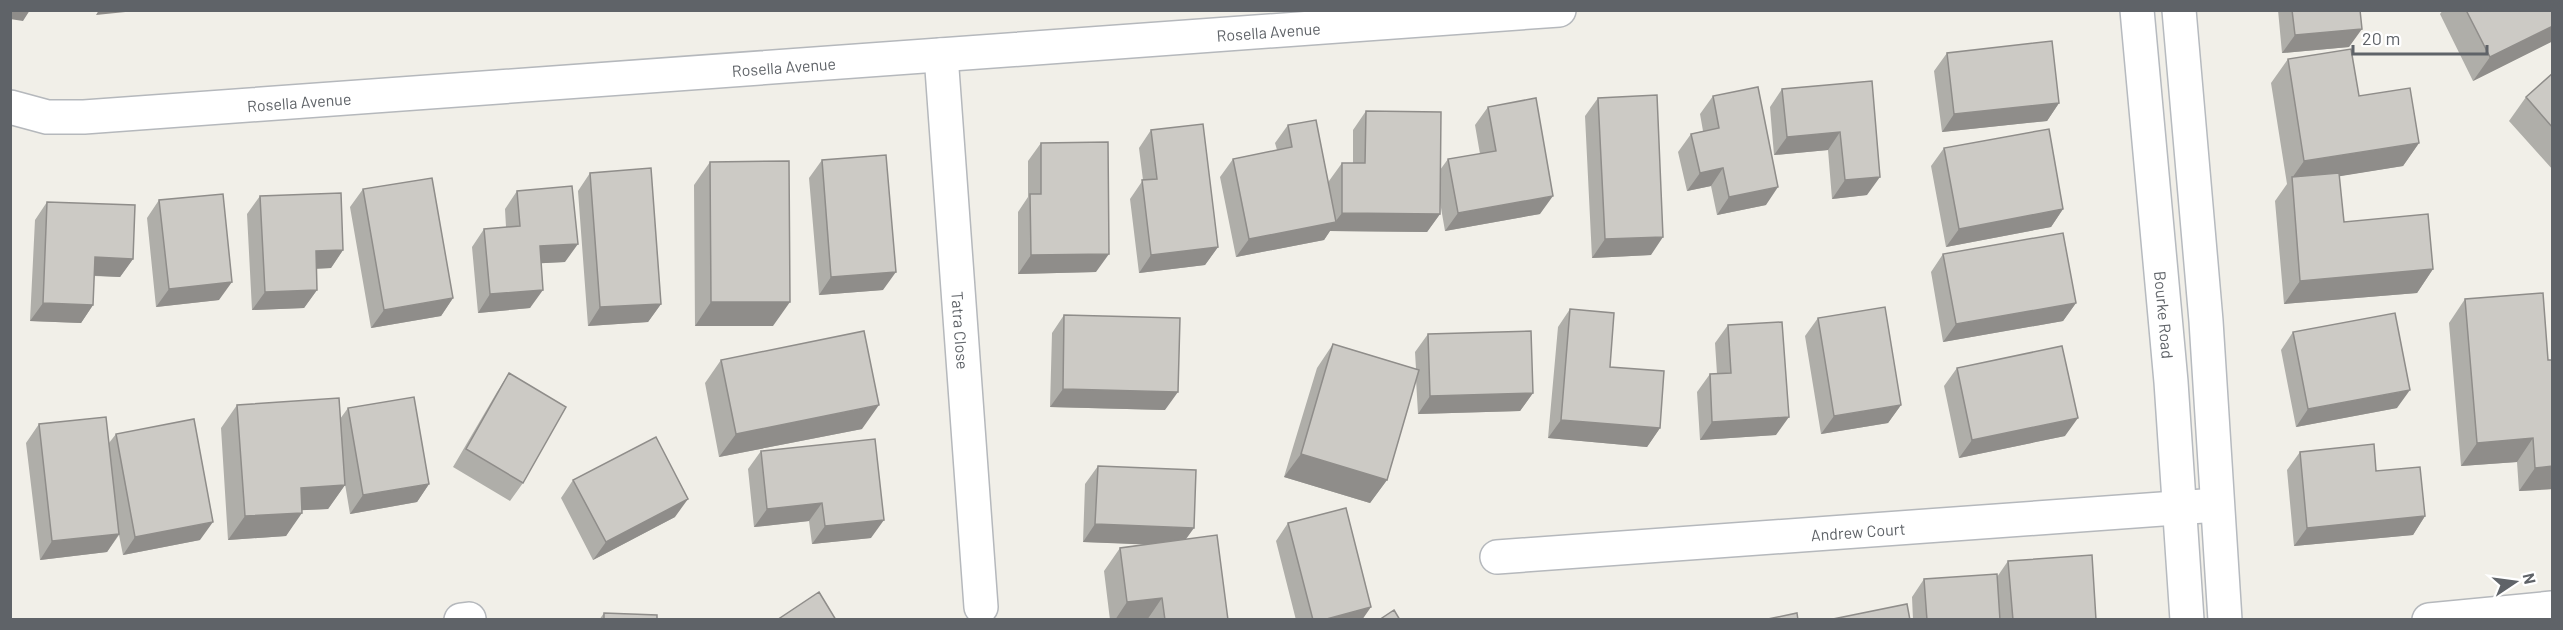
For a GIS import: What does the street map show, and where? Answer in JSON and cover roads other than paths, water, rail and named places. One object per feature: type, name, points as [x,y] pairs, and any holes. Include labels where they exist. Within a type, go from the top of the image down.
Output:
[{"type":"street","name":"Rosella Avenue","points":[[10,107],[47,117],[84,117],[1488,13],[1559,10]]},
{"type":"street","name":"Bourke Road","points":[[2137,10],[2180,506],[2187,620]]},
{"type":"street","points":[[2179,10],[2206,321],[2224,620]]},
{"type":"street","name":"Tatra Close","points":[[941,55],[981,607]]},
{"type":"street","name":"Andrew Court","points":[[1497,557],[2217,505]]},
{"type":"street","points":[[2429,620],[2553,608]]},
{"type":"street","points":[[461,620],[469,619]]}]
